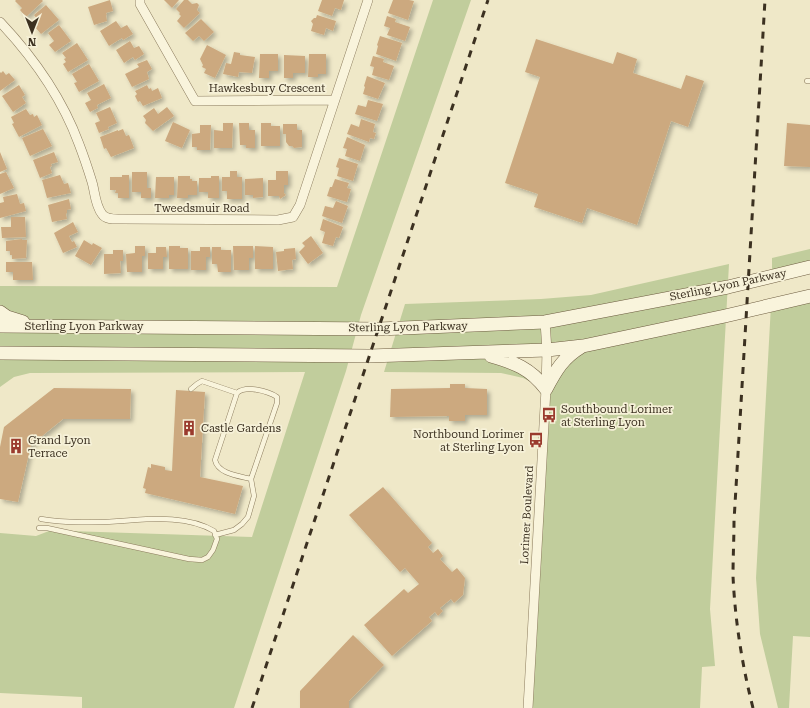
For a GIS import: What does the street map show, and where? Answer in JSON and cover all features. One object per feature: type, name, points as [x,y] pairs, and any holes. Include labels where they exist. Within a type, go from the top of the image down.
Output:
[{"type":"main road","name":"Sterling Lyon Parkway","points":[[0,326],[33,325],[379,329],[545,322],[728,287],[810,268]]},
{"type":"main road","points":[[0,353],[369,356],[547,350],[583,346],[725,316],[810,296]]},
{"type":"main road","points":[[0,312],[7,317],[33,325]]},
{"type":"main road","points":[[479,353],[504,360],[526,369],[538,378],[546,389],[554,374],[570,354],[583,346]]},
{"type":"main road","points":[[0,360],[14,354]]},
{"type":"street","name":"Hawkesbury Crescent","points":[[140,0],[140,4],[195,101],[335,100]]},
{"type":"street","name":"Tweedsmuir Road","points":[[0,22],[20,43],[45,78],[62,106],[85,159],[98,205],[105,217],[112,219],[278,220],[293,217],[300,205],[368,0]]},
{"type":"street","name":"Lorimer Boulevard","points":[[528,708],[546,389],[547,350],[545,322]]},
{"type":"lane","points":[[191,390],[202,381],[237,393]]},
{"type":"lane","points":[[215,535],[234,530],[248,517],[254,496],[251,480],[277,404],[277,397],[266,391],[240,390],[237,393],[215,460],[216,464],[223,471],[251,480]]},
{"type":"lane","points":[[39,528],[46,528],[189,559],[202,560],[208,557],[213,550],[217,539],[214,531],[206,526],[165,519],[53,521],[41,519]]},
{"type":"green space","points":[[433,0],[471,0],[361,315],[346,371],[234,708],[82,708],[82,697],[0,693],[0,533],[36,536],[49,531],[69,531],[252,537],[305,372],[30,373],[14,377],[0,387],[0,360],[13,354],[0,353],[0,286],[337,287]]},
{"type":"green space","points":[[810,249],[810,267],[772,276],[772,258]]},
{"type":"green space","points":[[729,264],[710,609],[715,666],[702,667],[700,708],[528,708],[546,389],[523,378],[501,373],[384,372],[405,304],[541,299],[591,295]],"holes":[[[481,353],[569,354],[538,378]]]},
{"type":"green space","points":[[810,296],[810,637],[793,636],[789,708],[778,708],[760,634],[756,578],[771,305]]},
{"type":"building","points":[[110,0],[113,11],[106,13],[107,21],[94,25],[88,7]]},
{"type":"building","points":[[164,0],[179,0],[172,8]]},
{"type":"building","points":[[184,0],[188,0],[192,4],[197,3],[199,5],[197,10],[200,13],[184,28],[177,21],[181,16],[176,9]]},
{"type":"building","points":[[322,0],[344,0],[341,10],[335,8],[332,16],[318,11]]},
{"type":"building","points":[[393,0],[414,1],[408,20],[388,13]]},
{"type":"building","points":[[15,1],[43,1],[26,17],[20,10],[22,8]]},
{"type":"building","points":[[46,5],[59,20],[41,34],[35,27],[38,25],[35,22],[38,20],[34,15]]},
{"type":"building","points":[[317,15],[336,21],[333,31],[326,28],[324,35],[311,31],[313,24],[311,21],[316,18]]},
{"type":"building","points":[[387,16],[396,19],[395,22],[410,27],[405,41],[387,35],[390,28],[384,26]]},
{"type":"building","points":[[201,19],[214,32],[204,41],[199,36],[193,41],[185,33]]},
{"type":"building","points":[[116,21],[121,28],[127,25],[133,34],[123,40],[122,38],[109,46],[100,31]]},
{"type":"building","points":[[59,25],[71,41],[55,52],[49,45],[54,41],[48,33]]},
{"type":"building","points":[[380,36],[402,43],[396,61],[376,54]]},
{"type":"building","points":[[536,39],[613,64],[617,52],[637,59],[633,73],[681,89],[686,75],[704,81],[688,127],[671,121],[637,225],[587,208],[582,223],[534,207],[538,194],[505,183],[540,77],[525,72]]},
{"type":"building","points":[[130,41],[134,48],[139,46],[144,54],[135,60],[133,57],[124,63],[116,50]]},
{"type":"building","points":[[77,43],[88,60],[68,72],[63,64],[66,62],[64,59],[66,58],[62,53]]},
{"type":"building","points":[[207,45],[226,55],[215,78],[204,73],[206,69],[202,67],[203,65],[200,59]]},
{"type":"building","points":[[234,52],[240,53],[240,55],[255,57],[252,73],[239,72],[238,77],[223,74],[226,63],[231,64]]},
{"type":"building","points":[[260,54],[278,54],[278,71],[269,71],[269,78],[259,78]]},
{"type":"building","points":[[309,54],[326,54],[326,74],[318,74],[318,77],[308,77]]},
{"type":"building","points":[[284,55],[305,56],[305,73],[293,73],[293,78],[284,78]]},
{"type":"building","points":[[373,56],[384,59],[383,62],[394,66],[389,80],[372,75],[374,67],[370,66]]},
{"type":"building","points":[[147,60],[152,69],[147,72],[149,79],[132,87],[125,74],[139,67],[137,64]]},
{"type":"building","points":[[89,64],[99,81],[79,92],[74,83],[77,82],[72,74]]},
{"type":"building","points":[[3,71],[6,75],[9,73],[15,80],[0,91],[0,72],[1,73]]},
{"type":"building","points":[[367,76],[385,83],[378,99],[363,94]]},
{"type":"building","points":[[104,84],[111,98],[97,105],[98,108],[90,112],[85,103],[91,100],[87,93]]},
{"type":"building","points":[[19,85],[25,95],[22,97],[26,103],[13,112],[2,96]]},
{"type":"building","points":[[147,85],[152,91],[158,88],[162,98],[143,106],[140,101],[138,102],[135,96],[137,94],[135,91]]},
{"type":"building","points":[[368,100],[383,104],[377,121],[355,114],[358,105],[366,107]]},
{"type":"building","points":[[110,107],[117,123],[108,127],[109,129],[99,133],[95,123],[100,121],[96,113]]},
{"type":"building","points":[[167,107],[174,116],[153,131],[145,123],[146,120],[143,116],[154,108],[158,114]]},
{"type":"building","points":[[26,109],[30,115],[33,114],[34,117],[37,115],[42,125],[19,137],[12,124],[14,123],[11,117]]},
{"type":"building","points":[[361,119],[375,124],[373,132],[376,133],[374,139],[370,138],[369,142],[347,134],[351,124],[359,127]]},
{"type":"building","points":[[173,122],[190,130],[182,148],[165,141]]},
{"type":"building","points":[[223,123],[233,123],[232,148],[214,148],[214,130],[223,131]]},
{"type":"building","points":[[239,123],[249,123],[249,130],[255,130],[255,148],[246,148],[246,145],[240,145]]},
{"type":"building","points":[[261,123],[271,123],[271,126],[280,126],[280,146],[261,146]]},
{"type":"building","points":[[787,123],[810,125],[810,167],[784,166]]},
{"type":"building","points":[[283,124],[297,124],[297,130],[302,130],[302,147],[294,148],[289,146],[286,142],[286,134],[283,134]]},
{"type":"building","points":[[200,125],[211,125],[210,150],[197,150],[197,147],[192,147],[192,134],[200,133]]},
{"type":"building","points":[[43,129],[52,146],[30,156],[22,138]]},
{"type":"building","points":[[123,129],[126,136],[129,135],[134,148],[111,157],[106,148],[104,149],[100,137]]},
{"type":"building","points":[[347,137],[365,145],[360,161],[345,156],[347,149],[343,148]]},
{"type":"building","points":[[0,152],[7,169],[0,172]]},
{"type":"building","points":[[54,152],[58,162],[51,164],[52,166],[50,167],[52,173],[40,178],[33,160]]},
{"type":"building","points":[[339,158],[358,164],[353,181],[337,176],[339,168],[336,167]]},
{"type":"building","points":[[230,171],[237,171],[237,177],[242,177],[242,199],[227,199],[227,191],[222,191],[222,177],[230,177]]},
{"type":"building","points":[[276,171],[288,171],[288,185],[284,185],[284,193],[286,195],[280,199],[279,196],[268,196],[268,180],[276,180]]},
{"type":"building","points":[[6,172],[14,188],[0,194],[0,174]]},
{"type":"building","points":[[132,172],[147,172],[147,188],[151,188],[151,198],[141,198],[141,192],[132,192]]},
{"type":"building","points":[[60,175],[64,184],[68,183],[71,193],[47,198],[42,180]]},
{"type":"building","points":[[122,175],[129,175],[129,198],[118,198],[118,193],[115,193],[116,190],[110,190],[110,177],[122,177]]},
{"type":"building","points":[[178,176],[190,176],[192,181],[197,181],[197,195],[188,195],[188,198],[177,198]]},
{"type":"building","points":[[211,176],[219,176],[219,198],[208,198],[208,192],[199,192],[199,178],[211,178]]},
{"type":"building","points":[[156,177],[174,177],[174,195],[169,195],[169,198],[155,198]]},
{"type":"building","points":[[263,178],[263,197],[253,198],[253,195],[245,195],[245,179]]},
{"type":"building","points":[[335,179],[349,183],[347,188],[351,189],[347,202],[327,196]]},
{"type":"building","points":[[17,194],[20,204],[24,203],[26,211],[0,218],[0,203],[4,202],[3,197]]},
{"type":"building","points":[[69,199],[71,209],[67,210],[67,219],[52,222],[48,205]]},
{"type":"building","points":[[336,201],[348,206],[342,223],[322,216],[325,206],[333,208]]},
{"type":"building","points":[[11,217],[25,217],[26,237],[2,238],[1,227],[11,227]]},
{"type":"building","points":[[323,219],[343,227],[339,238],[336,237],[333,246],[322,243],[325,232],[320,230]]},
{"type":"building","points":[[73,222],[78,232],[69,236],[77,247],[63,253],[54,233]]},
{"type":"building","points":[[311,236],[323,253],[308,264],[299,252],[305,246],[302,243]]},
{"type":"building","points":[[22,239],[27,240],[26,258],[12,259],[10,251],[6,251],[6,241]]},
{"type":"building","points":[[84,240],[92,245],[93,243],[102,248],[91,265],[75,256]]},
{"type":"building","points":[[135,246],[145,246],[145,256],[142,256],[142,272],[127,272],[126,254],[135,253]]},
{"type":"building","points":[[169,246],[188,248],[188,269],[169,269]]},
{"type":"building","points":[[233,246],[253,246],[253,258],[249,258],[249,270],[234,270]]},
{"type":"building","points":[[255,246],[273,247],[273,269],[255,269]]},
{"type":"building","points":[[156,247],[166,247],[167,257],[163,257],[163,269],[148,269],[148,253],[156,253]]},
{"type":"building","points":[[200,247],[210,247],[210,257],[206,257],[206,270],[191,270],[191,251],[200,251]]},
{"type":"building","points":[[212,247],[221,247],[221,250],[231,250],[231,272],[218,272],[217,264],[212,264]]},
{"type":"building","points":[[295,248],[296,259],[292,260],[293,269],[278,271],[276,252],[284,251],[284,249]]},
{"type":"building","points":[[113,250],[123,250],[123,261],[120,261],[121,273],[104,274],[104,254],[113,254]]},
{"type":"building","points":[[6,262],[32,262],[33,280],[13,280],[13,272],[6,272]]},
{"type":"building","points":[[450,384],[465,384],[465,388],[487,389],[487,415],[465,415],[465,421],[449,421],[449,416],[390,417],[391,389],[450,388]]},
{"type":"building","name":"Grand Lyon Terrace","points":[[54,388],[131,389],[130,419],[63,419],[31,445],[18,502],[0,499],[0,447],[4,427]]},
{"type":"building","name":"Castle Gardens","points":[[176,390],[205,392],[200,477],[243,486],[235,514],[145,493],[146,489],[143,488],[148,467],[151,468],[151,464],[165,467],[165,470],[172,471]]},
{"type":"building","points":[[383,487],[432,543],[428,547],[433,553],[438,549],[443,556],[440,559],[452,572],[457,568],[465,578],[463,595],[454,603],[451,599],[440,608],[443,611],[438,616],[435,612],[429,617],[432,621],[392,656],[364,625],[404,589],[408,593],[419,584],[405,568],[400,572],[349,515]]},
{"type":"building","points":[[353,635],[384,665],[349,701],[349,708],[300,708],[300,691]]},
{"type":"railway","points":[[252,708],[488,0]]},
{"type":"railway","points":[[753,708],[742,659],[737,626],[733,562],[734,521],[765,0]]},
{"type":"place","name":"Southbound Lorimer at Sterling Lyon","points":[[549,415]]},
{"type":"place","name":"Castle Gardens","points":[[189,428]]},
{"type":"place","name":"Northbound Lorimer at Sterling Lyon","points":[[536,440]]},
{"type":"place","name":"Grand Lyon Terrace","points":[[16,446]]}]
